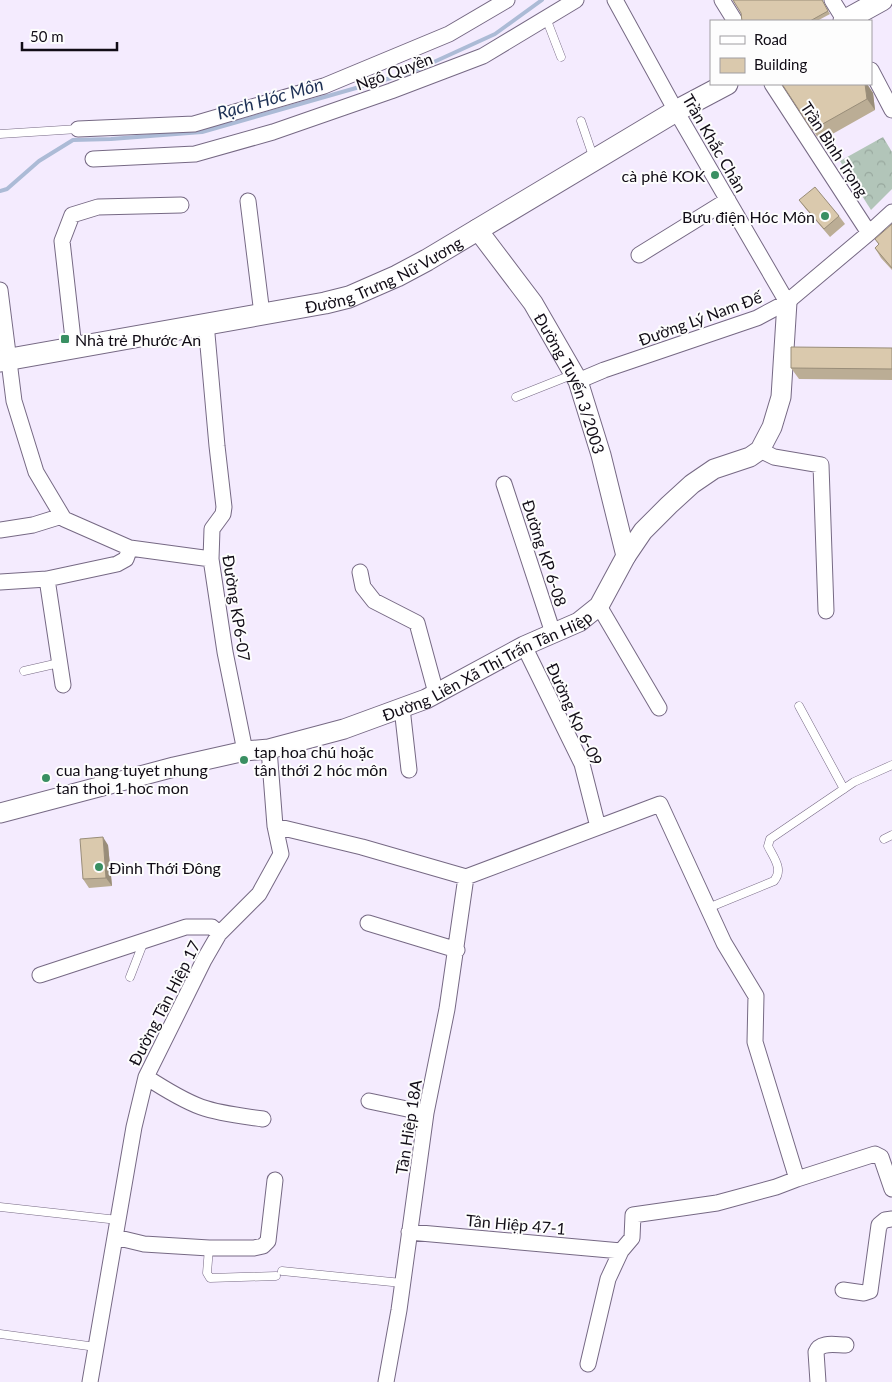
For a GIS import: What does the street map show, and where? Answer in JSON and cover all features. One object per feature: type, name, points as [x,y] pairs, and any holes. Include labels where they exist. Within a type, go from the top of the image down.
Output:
[{"type":"main road","points":[[846,20],[882,0]]},
{"type":"main road","name":"Đường Trưng Nữ Vương","points":[[4,360],[349,297],[427,260],[676,111],[725,85]]},
{"type":"street","name":"Ngô Quyền","points":[[78,129],[194,124],[324,86],[450,34],[507,0]]},
{"type":"street","name":"Ngô Quyền","points":[[93,159],[195,154],[273,132],[391,91],[483,56],[576,0]]},
{"type":"street","name":"Trần Khắc Chân","points":[[615,0],[676,111],[787,302]]},
{"type":"street","points":[[722,0],[733,20]]},
{"type":"street","points":[[832,0],[843,20]]},
{"type":"street","points":[[872,72],[892,110]]},
{"type":"street","name":"Trần Bình Trọng","points":[[773,85],[869,233]]},
{"type":"street","points":[[248,200],[262,314]]},
{"type":"street","points":[[639,255],[728,200]]},
{"type":"street","points":[[74,348],[62,242],[72,215],[98,206],[181,205]]},
{"type":"street","name":"Đường Lý Nam Đế","points":[[576,378],[757,318],[787,302],[892,212]]},
{"type":"street","name":"Đường Tuyến 3/2003","points":[[477,229],[532,303],[576,378],[601,455],[626,556]]},
{"type":"street","points":[[0,290],[4,360],[14,401],[36,472],[64,520],[130,548],[211,559]]},
{"type":"street","points":[[787,302],[781,397],[772,426],[760,450],[774,457],[821,465],[826,611]]},
{"type":"street","name":"Đường KP6-07","points":[[206,324],[224,507],[223,514],[212,529],[211,559],[225,652],[245,751]]},
{"type":"street","name":"Đường Liên Xã Thị Trấn Tân Hiệp","points":[[0,813],[174,767],[245,751],[269,749],[344,729],[402,708],[436,693],[524,646],[579,622],[600,606],[626,556],[643,531],[692,484],[714,469],[750,456],[760,450]]},
{"type":"street","name":"Đường KP 6-08","points":[[504,484],[553,633]]},
{"type":"street","points":[[0,530],[33,525],[62,516]]},
{"type":"street","points":[[0,582],[47,579],[117,564],[126,559],[130,548]]},
{"type":"street","points":[[360,572],[364,587],[374,601],[416,623],[436,693]]},
{"type":"street","points":[[47,579],[63,685]]},
{"type":"street","points":[[600,606],[659,708]]},
{"type":"street","name":"Đường Kp 6-09","points":[[524,646],[582,764],[598,827]]},
{"type":"street","points":[[402,708],[409,770]]},
{"type":"street","name":"Đường Tân Hiệp 17","points":[[90,1382],[134,1127],[146,1077],[204,960],[219,934],[259,894],[281,854],[275,826],[269,749]]},
{"type":"street","points":[[275,826],[466,877],[660,804],[724,943],[756,996],[755,1042],[797,1179]]},
{"type":"street","name":"Tân Hiệp 18A","points":[[386,1382],[426,1113],[448,1009],[466,877]]},
{"type":"street","points":[[368,923],[456,950]]},
{"type":"street","points":[[40,975],[186,927],[212,928],[219,934]]},
{"type":"street","points":[[146,1077],[202,1108],[263,1119]]},
{"type":"street","points":[[369,1101],[426,1113]]},
{"type":"street","points":[[588,1364],[608,1279],[621,1251],[632,1238],[633,1215],[717,1203],[776,1187],[876,1154],[881,1157],[892,1188]]},
{"type":"street","points":[[115,1237],[144,1244],[209,1248],[254,1248],[266,1244],[275,1180]]},
{"type":"street","points":[[843,1290],[864,1293],[870,1291],[879,1225],[885,1220],[892,1219]]},
{"type":"street","name":"Tân Hiệp 47-1","points":[[409,1232],[621,1251]]},
{"type":"street","points":[[818,1382],[817,1348],[821,1345],[846,1345]]},
{"type":"lane","points":[[546,18],[561,57]]},
{"type":"lane","points":[[581,121],[594,161]]},
{"type":"lane","points":[[0,134],[78,129]]},
{"type":"lane","points":[[516,397],[576,378]]},
{"type":"lane","points":[[24,671],[59,663]]},
{"type":"lane","points":[[799,706],[844,789]]},
{"type":"lane","points":[[708,908],[774,881],[779,875],[779,870],[768,846],[770,839],[854,782],[892,765]]},
{"type":"lane","points":[[884,839],[892,835]]},
{"type":"lane","points":[[130,977],[144,941]]},
{"type":"lane","points":[[0,1207],[118,1220]]},
{"type":"lane","points":[[209,1248],[207,1273],[210,1278],[279,1274],[402,1283]]},
{"type":"lane","points":[[0,1334],[96,1347]]},
{"type":"green space","points":[[883,137],[892,152],[892,189],[871,210],[840,161]]},
{"type":"building","points":[[733,0],[822,0],[828,11],[812,20],[742,20],[741,13]]},
{"type":"building","points":[[783,85],[865,85],[867,99],[812,130]]},
{"type":"building","name":"Bưu điện Hóc Môn","points":[[815,187],[839,216],[824,229],[799,200]]},
{"type":"building","points":[[892,224],[892,268],[875,248],[879,244],[875,239]]},
{"type":"building","points":[[791,347],[892,348],[892,369],[791,368]]},
{"type":"building","name":"Đình Thới Đông","points":[[103,837],[106,878],[83,879],[80,839]]},
{"type":"waterway","name":"Rạch Hóc Môn","points":[[0,191],[7,189],[39,161],[73,140],[202,132],[412,72],[495,34],[542,0]]},
{"type":"place","name":"cà phê KOK","points":[[715,175]]},
{"type":"place","name":"Bưu điện Hóc Môn","points":[[825,216]]},
{"type":"place","name":"Nhà trẻ Phước An","points":[[65,339]]},
{"type":"place","name":"tap hoa chú hoặc tân thới 2 hóc môn","points":[[244,760]]},
{"type":"place","name":"cua hang tuyet nhung tan thoi 1 hoc mon","points":[[46,778]]},
{"type":"place","name":"Đình Thới Đông","points":[[99,867]]}]
